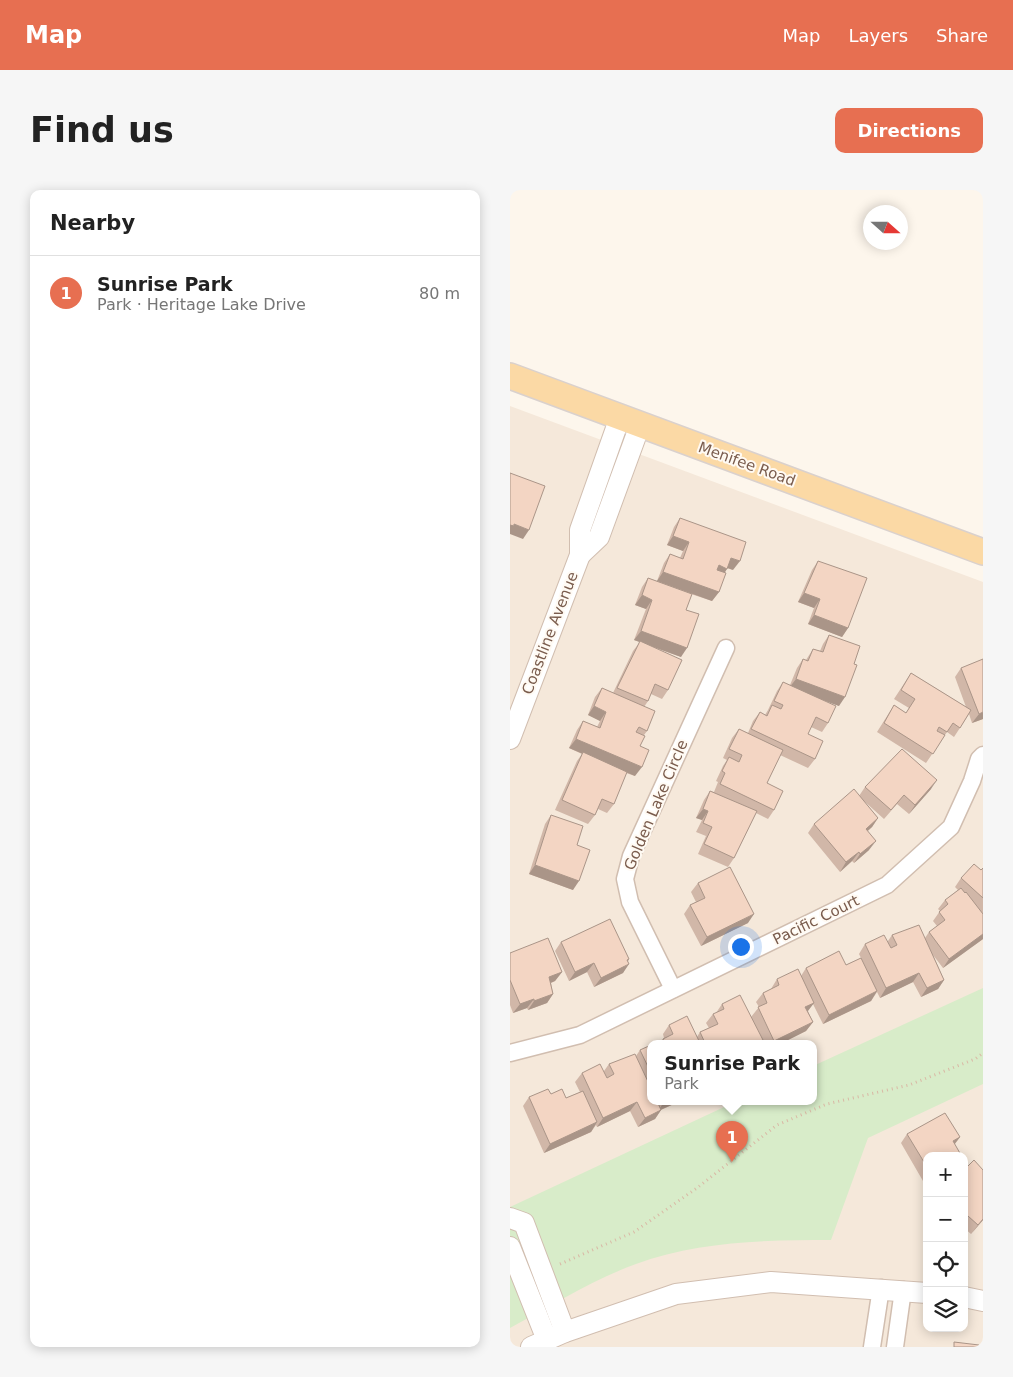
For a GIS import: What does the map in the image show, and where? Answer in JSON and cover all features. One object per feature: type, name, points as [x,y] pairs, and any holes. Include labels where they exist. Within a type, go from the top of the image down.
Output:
[{"type":"main road","name":"Menifee Road","points":[[510,376],[983,552]]},
{"type":"street","name":"Coastline Avenue","points":[[510,739],[580,555],[580,530],[630,421]]},
{"type":"street","name":"Golden Lake Circle","points":[[673,989],[630,902],[625,880],[631,856],[726,648]]},
{"type":"street","name":"Pacific Court","points":[[510,1053],[580,1035],[887,885],[951,828],[970,786],[979,759],[983,755]]},
{"type":"street","points":[[510,1218],[524,1223],[543,1271],[548,1340]]},
{"type":"street","points":[[510,1247],[548,1340]]},
{"type":"street","points":[[548,1340],[676,1294],[771,1282],[881,1288],[923,1292]]},
{"type":"street","points":[[872,1347],[881,1288]]},
{"type":"street","points":[[895,1347],[903,1290]]},
{"type":"street","points":[[968,1298],[983,1301]]},
{"type":"path","points":[[543,1271],[634,1232],[697,1188],[777,1125],[827,1104],[909,1085],[975,1059],[983,1053]]},
{"type":"shaded area","points":[[510,406],[983,582],[983,1347],[510,1347]]},
{"type":"green space","points":[[983,988],[983,1084],[868,1138],[831,1240],[732,1243],[659,1256],[620,1270],[510,1328],[510,1207],[728,1105],[817,1105],[817,1064]]},
{"type":"building","points":[[510,473],[545,486],[529,530],[514,524],[514,526],[510,525]]},
{"type":"building","points":[[680,518],[746,542],[740,561],[731,558],[727,569],[719,565],[717,570],[726,573],[719,592],[663,572],[670,554],[683,559],[689,542],[673,536]]},
{"type":"building","points":[[818,561],[867,578],[848,628],[814,615],[820,599],[804,593]]},
{"type":"building","points":[[648,578],[692,594],[686,610],[699,614],[687,648],[641,631],[652,600],[642,595]]},
{"type":"building","points":[[829,635],[860,646],[854,664],[857,665],[845,697],[796,679],[803,659],[808,661],[813,649],[823,652]]},
{"type":"building","points":[[640,641],[682,660],[668,690],[655,684],[648,701],[617,688]]},
{"type":"building","points":[[983,659],[983,712],[979,714],[961,668]]},
{"type":"building","points":[[911,673],[971,710],[960,728],[953,723],[947,732],[939,727],[937,731],[945,735],[933,754],[884,723],[894,705],[906,713],[915,699],[901,690]]},
{"type":"building","points":[[783,682],[836,706],[828,723],[816,717],[808,734],[823,741],[815,759],[751,729],[760,712],[767,716],[772,705],[781,709],[783,705],[774,701]]},
{"type":"building","points":[[602,688],[655,711],[647,731],[639,727],[636,732],[645,736],[640,746],[649,750],[642,767],[576,739],[583,721],[600,728],[606,712],[594,706]]},
{"type":"building","points":[[739,729],[783,750],[767,783],[783,791],[774,810],[720,784],[725,773],[722,771],[729,757],[739,762],[742,755],[729,749]]},
{"type":"building","points":[[902,749],[937,780],[915,805],[904,795],[891,810],[865,787]]},
{"type":"building","points":[[583,752],[627,772],[614,804],[602,799],[595,815],[562,800]]},
{"type":"building","points":[[854,789],[878,818],[866,829],[876,841],[846,862],[814,824]]},
{"type":"building","points":[[710,791],[757,811],[734,858],[704,844],[712,827],[703,823],[708,811],[703,809]]},
{"type":"building","points":[[551,815],[583,826],[577,845],[590,850],[579,881],[535,865]]},
{"type":"building","points":[[974,864],[981,870],[983,868],[983,898],[961,878]]},
{"type":"building","points":[[730,867],[754,914],[707,937],[690,905],[705,898],[698,883]]},
{"type":"building","points":[[961,888],[983,914],[983,934],[949,959],[929,932],[945,920],[939,912],[948,904],[945,900]]},
{"type":"building","points":[[610,919],[629,959],[627,960],[629,964],[601,978],[594,963],[575,972],[561,942]]},
{"type":"building","points":[[919,925],[944,980],[927,988],[919,973],[886,988],[865,944],[884,935],[891,948],[897,945],[892,935]]},
{"type":"building","points":[[548,938],[562,972],[549,977],[553,994],[520,1004],[510,980],[510,953]]},
{"type":"building","points":[[839,951],[846,965],[861,958],[877,991],[829,1015],[806,968]]},
{"type":"building","points":[[798,969],[814,1003],[805,1007],[813,1022],[774,1040],[758,1007],[767,1003],[763,993],[779,985],[777,979]]},
{"type":"building","points":[[740,995],[763,1040],[704,1040],[700,1032],[718,1024],[713,1014],[724,1009],[722,1004]]},
{"type":"building","points":[[687,1016],[699,1040],[663,1040],[673,1034],[669,1025]]},
{"type":"building","points":[[647,1047],[647,1065],[640,1050]]},
{"type":"building","points":[[635,1054],[647,1080],[647,1105],[659,1105],[661,1110],[645,1118],[637,1102],[603,1118],[582,1073],[600,1064],[607,1078],[614,1074],[609,1064]]},
{"type":"building","points":[[548,1089],[551,1094],[562,1089],[566,1098],[583,1091],[597,1122],[550,1144],[529,1097]]},
{"type":"building","points":[[945,1113],[960,1137],[953,1141],[959,1152],[923,1152],[923,1160],[907,1134]]},
{"type":"building","points":[[974,1160],[983,1170],[983,1219],[978,1225],[968,1216],[968,1166]]},
{"type":"building","points":[[954,1342],[979,1345],[979,1347],[954,1347]]},
{"type":"place","name":"Sunrise Park","points":[[732,1162]]}]
